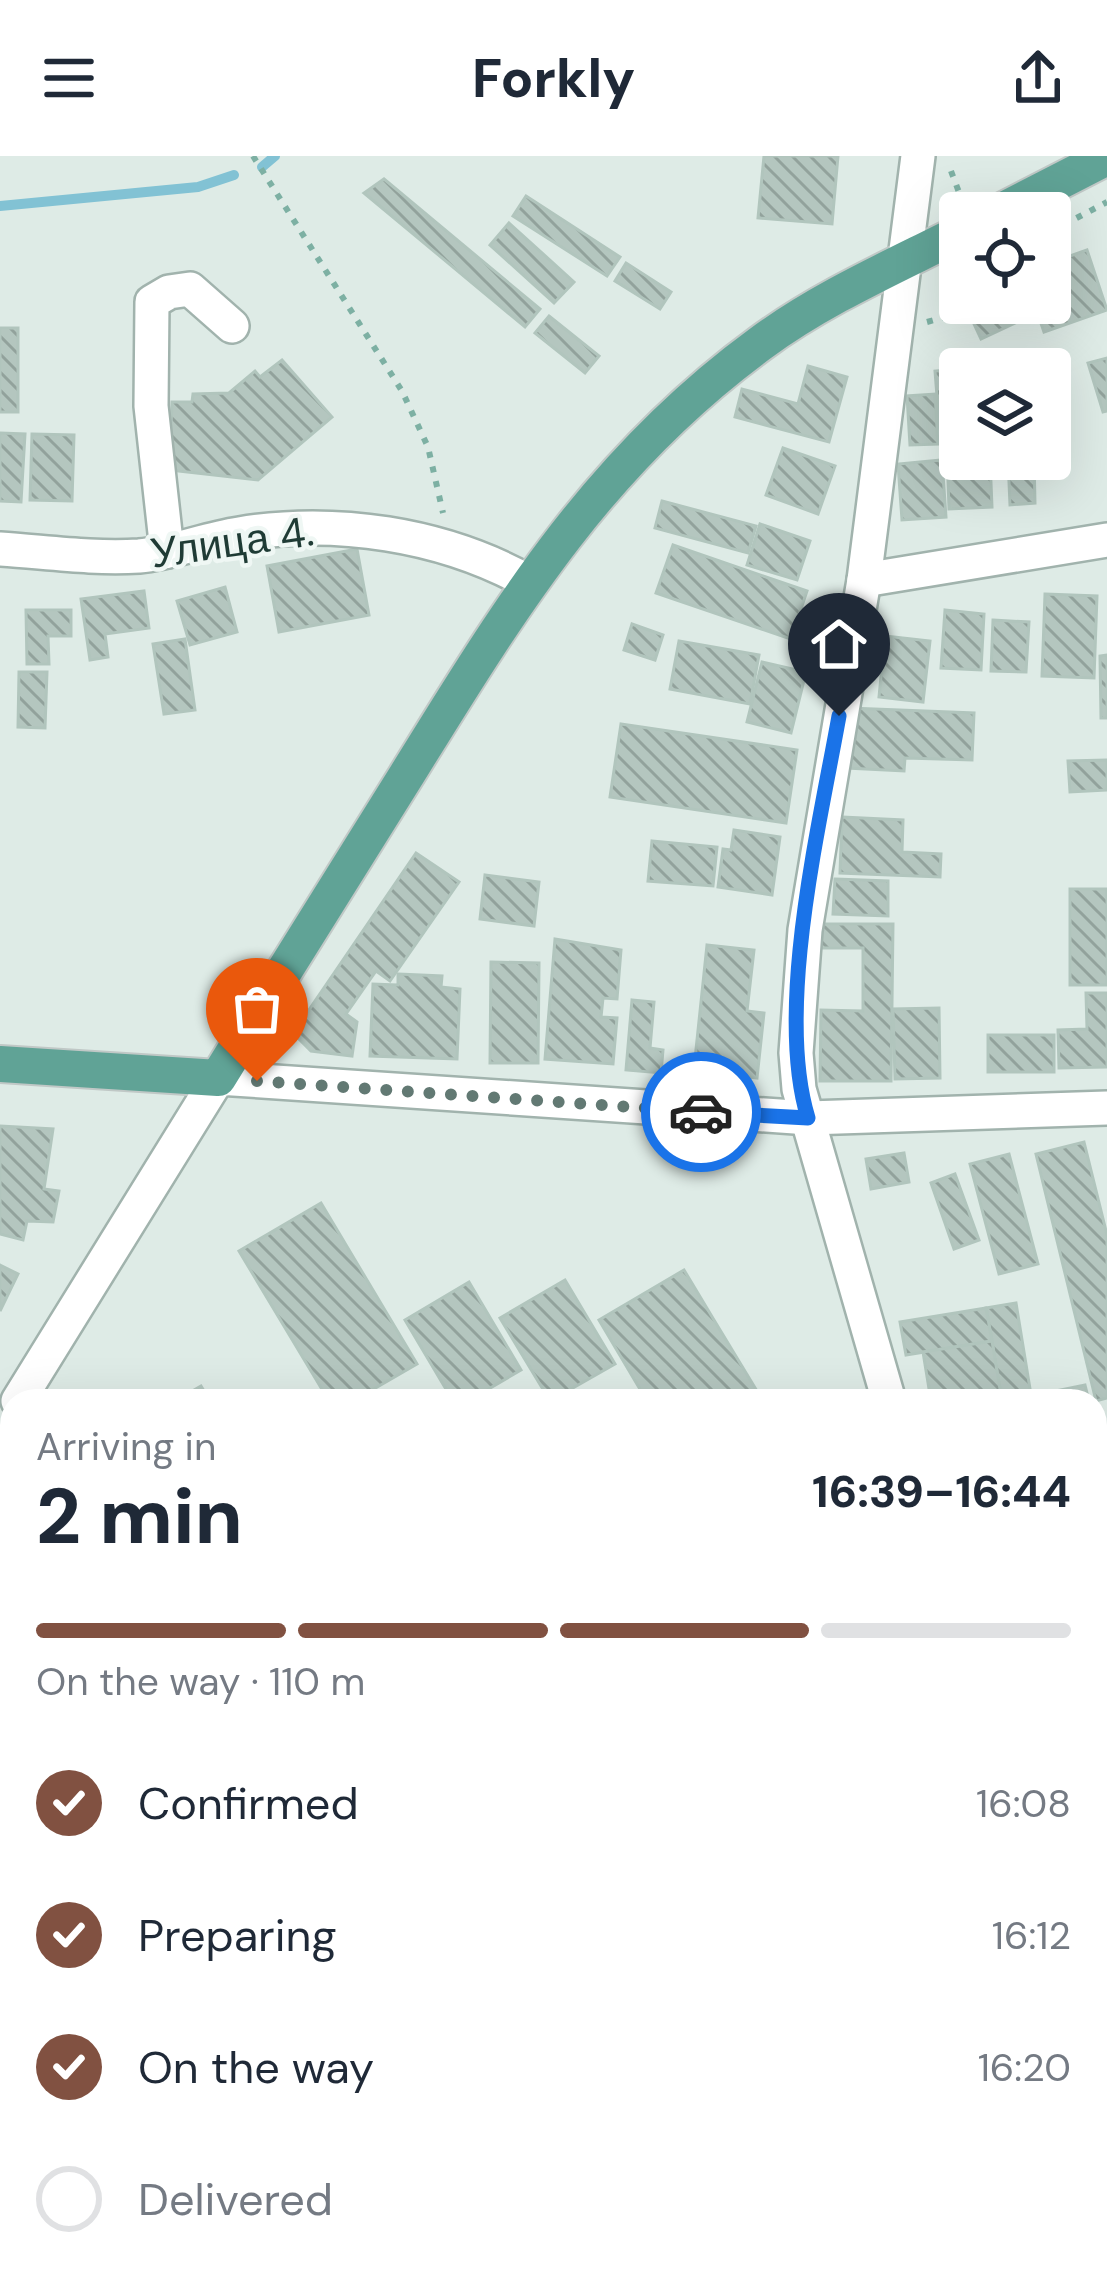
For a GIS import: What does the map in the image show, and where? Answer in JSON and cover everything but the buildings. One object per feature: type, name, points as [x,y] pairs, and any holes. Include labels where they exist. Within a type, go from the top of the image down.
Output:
[{"type":"main road","points":[[1040,192],[1107,158]]},
{"type":"main road","points":[[0,1064],[218,1078],[527,581],[590,502],[706,386],[823,303],[939,244]]},
{"type":"street","points":[[886,1389],[808,1118],[796,1053],[805,930],[864,580],[918,156]]},
{"type":"street","points":[[167,551],[151,406],[152,302],[169,292],[190,289],[200,292],[232,326]]},
{"type":"street","name":"Улица 4.","points":[[0,549],[96,556],[167,551],[244,533],[298,528],[376,533],[446,547],[490,560],[527,581]]},
{"type":"street","points":[[864,580],[1107,540]]},
{"type":"street","points":[[25,1389],[218,1078],[808,1118],[1107,1108]]},
{"type":"path","points":[[253,156],[366,328],[416,418],[436,475],[446,547]]},
{"type":"path","points":[[946,156],[957,192]]},
{"type":"path","points":[[1071,221],[1107,202]]},
{"type":"waterway","points":[[262,167],[275,156]]},
{"type":"waterway","points":[[0,206],[198,187],[234,175]]},
{"type":"way so far","points":[[257,1081],[701,1112]]},
{"type":"route","points":[[701,1112],[808,1118],[797,1077],[799,996],[839,716]]}]
